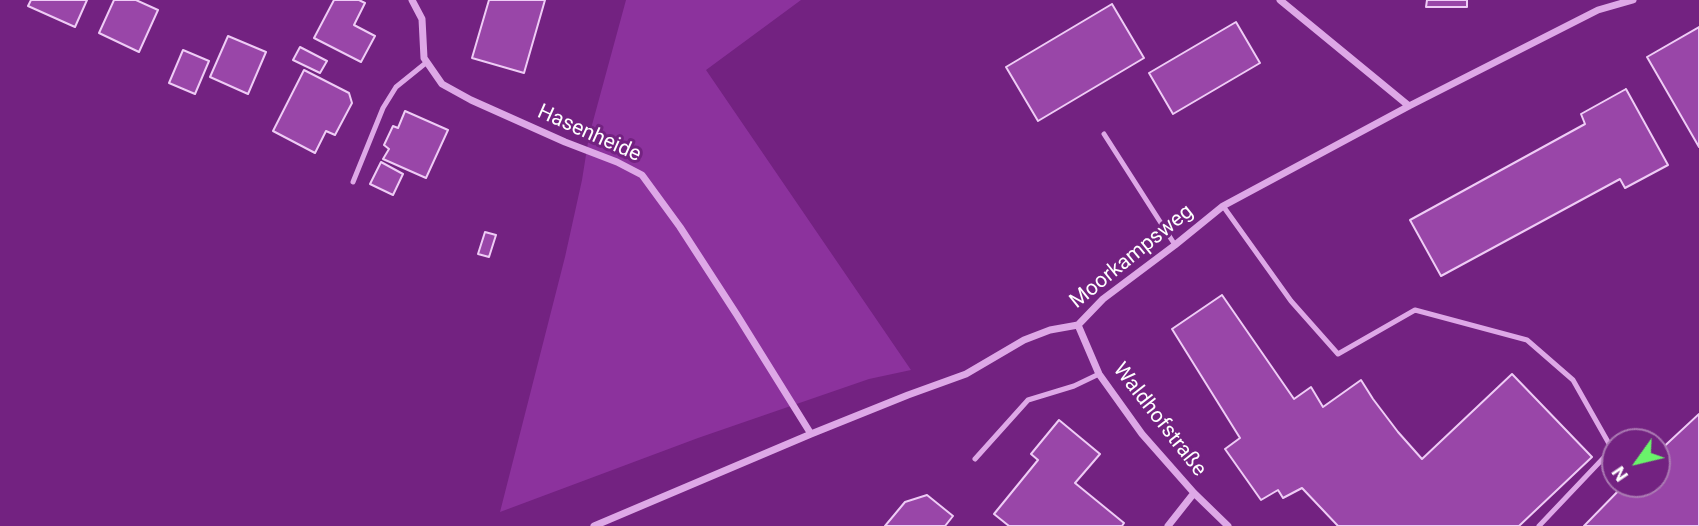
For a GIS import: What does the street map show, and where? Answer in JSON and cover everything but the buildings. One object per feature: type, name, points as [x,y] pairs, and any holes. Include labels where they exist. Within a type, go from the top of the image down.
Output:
[{"type":"street","points":[[412,0],[422,19],[424,58],[427,62]]},
{"type":"street","points":[[1280,0],[1409,106]]},
{"type":"street","name":"Moorkampsweg","points":[[594,526],[908,394],[966,374],[1024,340],[1049,330],[1078,325],[1103,299],[1223,206],[1409,106],[1598,10],[1633,0]]},
{"type":"street","name":"Hasenheide","points":[[427,62],[442,84],[471,100],[617,162],[642,176],[680,227],[811,434]]},
{"type":"street","name":"Waldhofstraße","points":[[1078,325],[1099,374],[1142,434],[1194,493],[1228,526]]},
{"type":"street","points":[[1168,526],[1194,493]]},
{"type":"lane","points":[[353,182],[383,108],[396,87],[427,62]]},
{"type":"lane","points":[[1104,134],[1175,245]]},
{"type":"lane","points":[[1223,206],[1291,301],[1338,354],[1415,310],[1527,340],[1573,380],[1612,449],[1539,526]]},
{"type":"lane","points":[[975,459],[1028,400],[1074,386],[1099,374]]},
{"type":"shaded area","points":[[626,0],[801,0],[706,70],[911,370],[869,379],[698,438],[500,512],[565,257],[589,136]]}]
